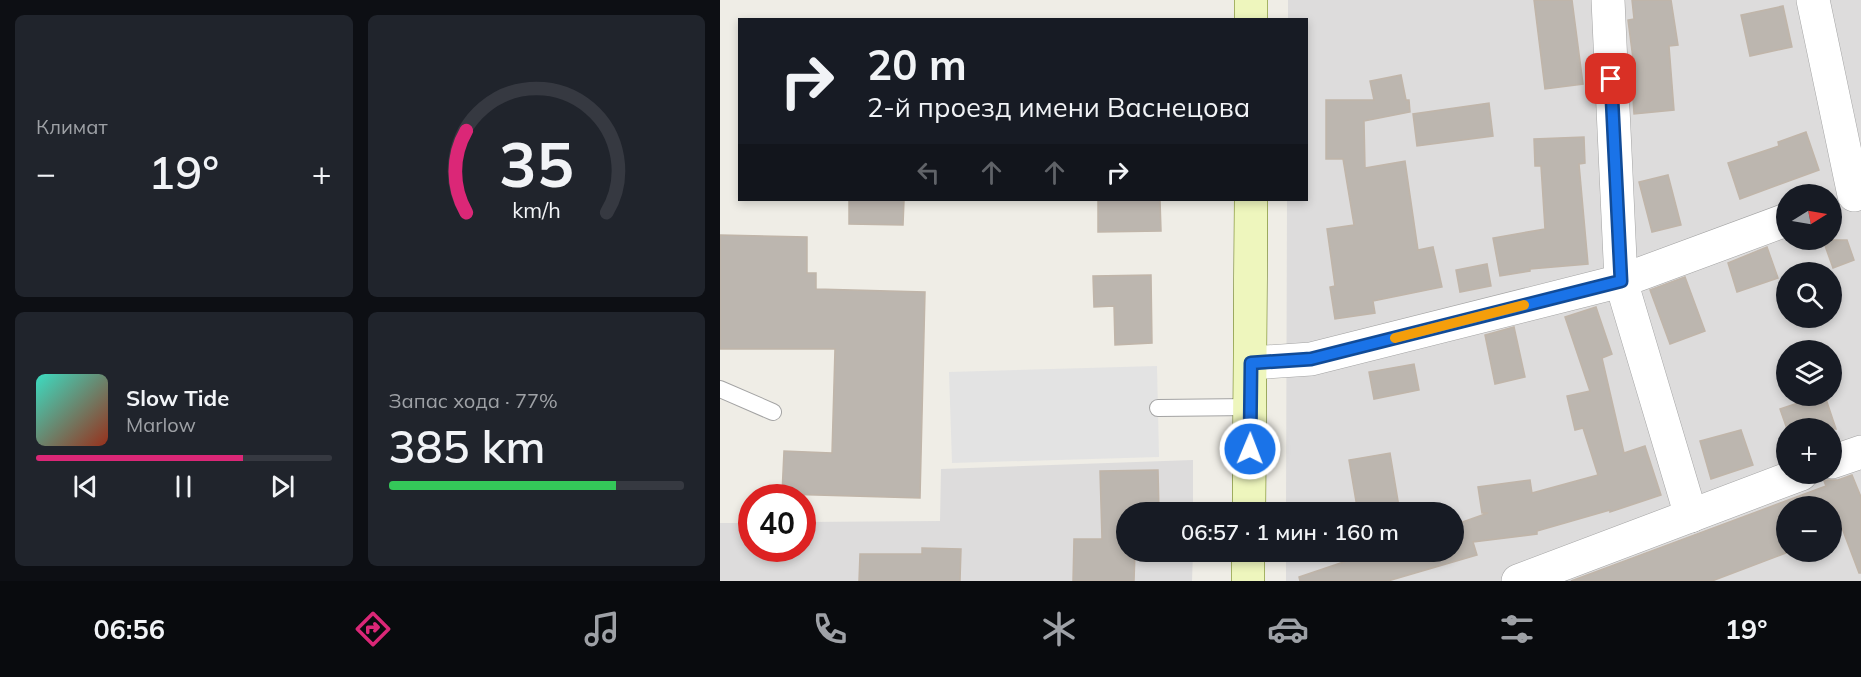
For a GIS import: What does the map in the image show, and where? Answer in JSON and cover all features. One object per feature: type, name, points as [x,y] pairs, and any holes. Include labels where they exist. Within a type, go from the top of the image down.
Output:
[{"type":"street","points":[[1251,0],[1251,18]]},
{"type":"street","points":[[1608,0],[1621,281],[1691,516]]},
{"type":"street","points":[[1813,0],[1849,197]]},
{"type":"street","points":[[1249,502],[1251,201]]},
{"type":"street","points":[[1251,363],[1311,359],[1621,281],[1776,224]]},
{"type":"street","points":[[1842,459],[1861,452]]},
{"type":"street","points":[[1518,581],[1776,484]]},
{"type":"street","points":[[1248,562],[1248,581]]},
{"type":"lane","points":[[720,389],[773,412]]},
{"type":"lane","points":[[1158,408],[1250,407]]},
{"type":"shaded area","points":[[1288,0],[1861,0],[1861,581],[1286,581],[1286,562],[1464,562],[1464,502],[1286,502],[1287,201],[1308,201],[1308,18],[1288,18]]},
{"type":"shaded area","points":[[1157,366],[1159,457],[952,463],[949,372]]},
{"type":"shaded area","points":[[1193,460],[1193,502],[1116,502],[1116,562],[1193,562],[1192,581],[720,581],[720,523],[738,523],[738,562],[816,562],[816,522],[940,521],[941,469]]},
{"type":"building","points":[[1534,0],[1572,0],[1583,84],[1545,89]]},
{"type":"building","points":[[1632,0],[1671,0],[1678,45],[1669,46],[1674,110],[1634,114],[1632,82],[1636,82],[1628,20],[1634,19]]},
{"type":"building","points":[[1783,6],[1792,47],[1750,56],[1741,15]]},
{"type":"building","points":[[1401,75],[1406,100],[1409,100],[1410,112],[1364,121],[1365,168],[1405,161],[1418,250],[1433,247],[1442,287],[1373,301],[1375,313],[1335,319],[1330,287],[1335,286],[1327,229],[1354,225],[1343,159],[1326,159],[1326,100],[1374,100],[1370,81]]},
{"type":"building","points":[[1489,103],[1493,136],[1417,146],[1413,114]]},
{"type":"building","points":[[1806,132],[1819,170],[1740,199],[1728,163],[1779,146],[1778,142]]},
{"type":"building","points":[[1584,137],[1585,163],[1579,164],[1588,264],[1530,269],[1530,271],[1500,276],[1493,238],[1545,229],[1541,166],[1535,166],[1534,139]]},
{"type":"building","points":[[1668,175],[1681,225],[1652,232],[1639,182]]},
{"type":"building","points":[[849,201],[904,201],[903,225],[849,224]]},
{"type":"building","points":[[1098,201],[1160,201],[1161,231],[1098,232]]},
{"type":"building","points":[[720,235],[807,237],[807,273],[816,273],[816,289],[925,292],[920,498],[816,495],[816,484],[782,484],[784,451],[832,453],[835,349],[720,349]]},
{"type":"building","points":[[1842,240],[1847,240],[1854,260],[1842,265],[1842,262],[1831,262],[1827,250],[1842,250]]},
{"type":"building","points":[[1767,247],[1776,279],[1737,292],[1728,263]]},
{"type":"building","points":[[1487,264],[1491,286],[1460,292],[1456,270]]},
{"type":"building","points":[[1151,275],[1152,343],[1115,345],[1114,306],[1094,307],[1093,276]]},
{"type":"building","points":[[1685,277],[1705,331],[1670,344],[1650,290]]},
{"type":"building","points":[[1596,307],[1612,354],[1602,358],[1624,453],[1645,446],[1661,495],[1610,512],[1610,510],[1537,531],[1537,534],[1473,542],[1477,555],[1464,559],[1464,521],[1488,513],[1482,513],[1478,487],[1530,480],[1532,493],[1598,475],[1583,428],[1575,430],[1567,396],[1590,391],[1565,317]]},
{"type":"building","points":[[1514,327],[1525,377],[1495,384],[1485,335]]},
{"type":"building","points":[[1414,364],[1419,390],[1374,399],[1369,372]]},
{"type":"building","points":[[1789,406],[1828,406],[1832,418],[1783,418],[1780,409]]},
{"type":"building","points":[[1741,430],[1753,465],[1711,479],[1700,441]]},
{"type":"building","points":[[1390,453],[1398,502],[1356,502],[1349,460]]},
{"type":"building","points":[[1158,470],[1159,502],[1116,502],[1116,562],[1135,562],[1134,581],[1073,581],[1074,539],[1102,539],[1100,471]]},
{"type":"building","points":[[1852,475],[1861,497],[1861,573],[1859,573],[1842,528],[1842,496],[1799,496],[1826,486],[1825,484],[1842,484],[1842,479]]},
{"type":"building","points":[[1776,505],[1776,557],[1712,581],[1571,581]]},
{"type":"building","points":[[922,548],[961,549],[960,581],[859,581],[860,554],[922,554]]},
{"type":"building","points":[[1343,562],[1453,562],[1388,581],[1300,581],[1299,577]]},
{"type":"slow traffic","points":[[1395,338],[1524,305]]},
{"type":"route","points":[[1250,449],[1251,363],[1311,359],[1621,281],[1611,79]]}]
